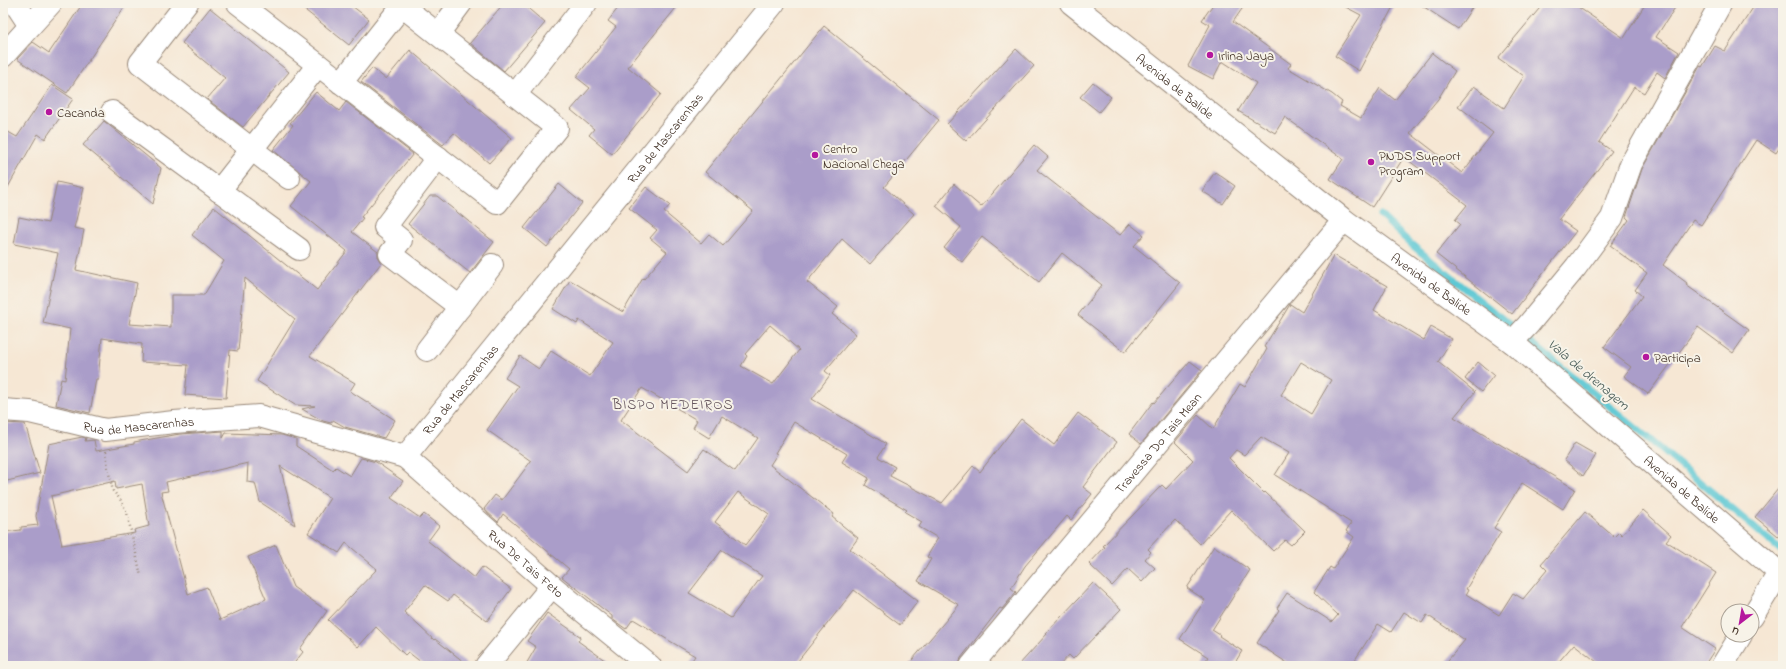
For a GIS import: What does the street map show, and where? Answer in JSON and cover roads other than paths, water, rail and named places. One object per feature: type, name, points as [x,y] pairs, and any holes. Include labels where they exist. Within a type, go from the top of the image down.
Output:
[{"type":"street","points":[[15,3],[30,26]]},
{"type":"street","points":[[3,56],[51,3]]},
{"type":"street","points":[[187,3],[140,63],[289,178]]},
{"type":"street","points":[[238,3],[341,83],[497,203],[557,128],[402,6],[341,83]]},
{"type":"street","points":[[438,34],[461,3]]},
{"type":"street","points":[[515,95],[586,3]]},
{"type":"street","name":"Rua de Mascarenhas","points":[[3,410],[30,412],[105,430],[174,422],[259,416],[405,457],[774,3]]},
{"type":"street","name":"Avenida de Balide","points":[[1071,3],[1344,220],[1520,334],[1781,575]]},
{"type":"street","points":[[1520,334],[1576,267],[1612,218],[1631,164],[1721,3]]},
{"type":"street","points":[[219,191],[318,65]]},
{"type":"street","points":[[112,112],[299,249]]},
{"type":"street","points":[[438,157],[385,227],[402,240],[390,254],[460,307]]},
{"type":"street","name":"Travessa Do Tais Mean","points":[[971,666],[1344,220]]},
{"type":"street","points":[[427,350],[492,266]]},
{"type":"street","name":"Rua De Tais Feto","points":[[405,457],[552,586],[650,666]]},
{"type":"street","points":[[1760,605],[1781,575]]},
{"type":"street","points":[[486,666],[552,586]]},
{"type":"street","points":[[1722,666],[1736,643]]},
{"type":"waterway","name":"Vala de drenagem","points":[[1380,215],[1412,245],[1637,429],[1783,552]]},
{"type":"place","name":"Irlina Jaya","points":[[1210,55]]},
{"type":"place","name":"Cacanda","points":[[49,112]]},
{"type":"place","name":"Centro Nacional Chega","points":[[815,155]]},
{"type":"place","name":"PNDS Support Program","points":[[1371,162]]},
{"type":"place","name":"Participa","points":[[1646,357]]},
{"type":"district","name":"BISPO MEDEIROS","points":[[673,404]]}]
